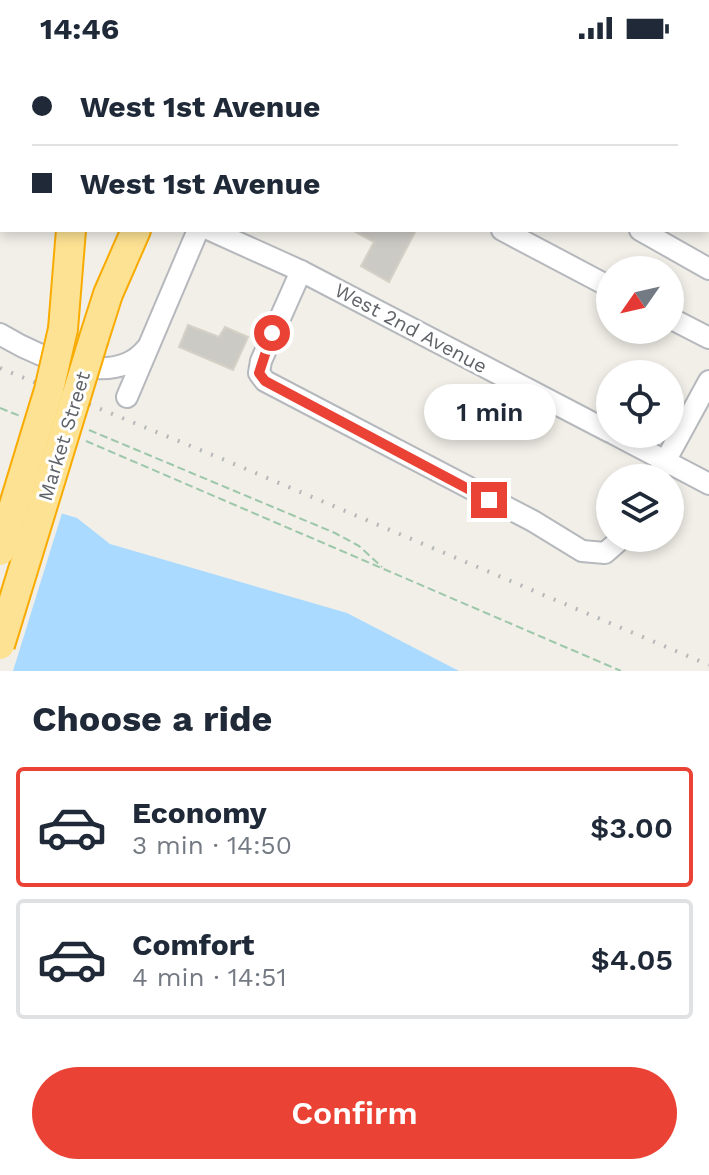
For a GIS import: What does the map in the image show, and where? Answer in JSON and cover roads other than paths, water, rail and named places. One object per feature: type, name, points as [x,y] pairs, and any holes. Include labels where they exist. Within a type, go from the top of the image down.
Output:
[{"type":"highway","name":"Market Street","points":[[0,551],[49,390],[63,329],[71,232]]},
{"type":"highway","name":"Market Street","points":[[0,645],[108,294],[135,232]]},
{"type":"street","points":[[127,397],[197,232]]},
{"type":"street","name":"West 2nd Avenue","points":[[214,232],[301,271],[596,425]]},
{"type":"street","points":[[506,232],[596,280]]},
{"type":"street","points":[[644,232],[709,269]]},
{"type":"street","points":[[301,271],[261,361],[259,373],[265,381],[533,521],[582,551],[596,549]]},
{"type":"street","points":[[684,325],[709,338]]},
{"type":"street","points":[[0,334],[61,360],[97,368],[127,364],[148,346]]},
{"type":"street","points":[[664,464],[709,381]]},
{"type":"street","name":"West 2nd Avenue","points":[[632,448],[653,464]]},
{"type":"street","name":"West 2nd Avenue","points":[[684,477],[709,484]]},
{"type":"water","points":[[0,495],[77,518],[110,544],[347,613],[459,671],[0,671]]},
{"type":"railway","points":[[0,368],[709,665]]}]
